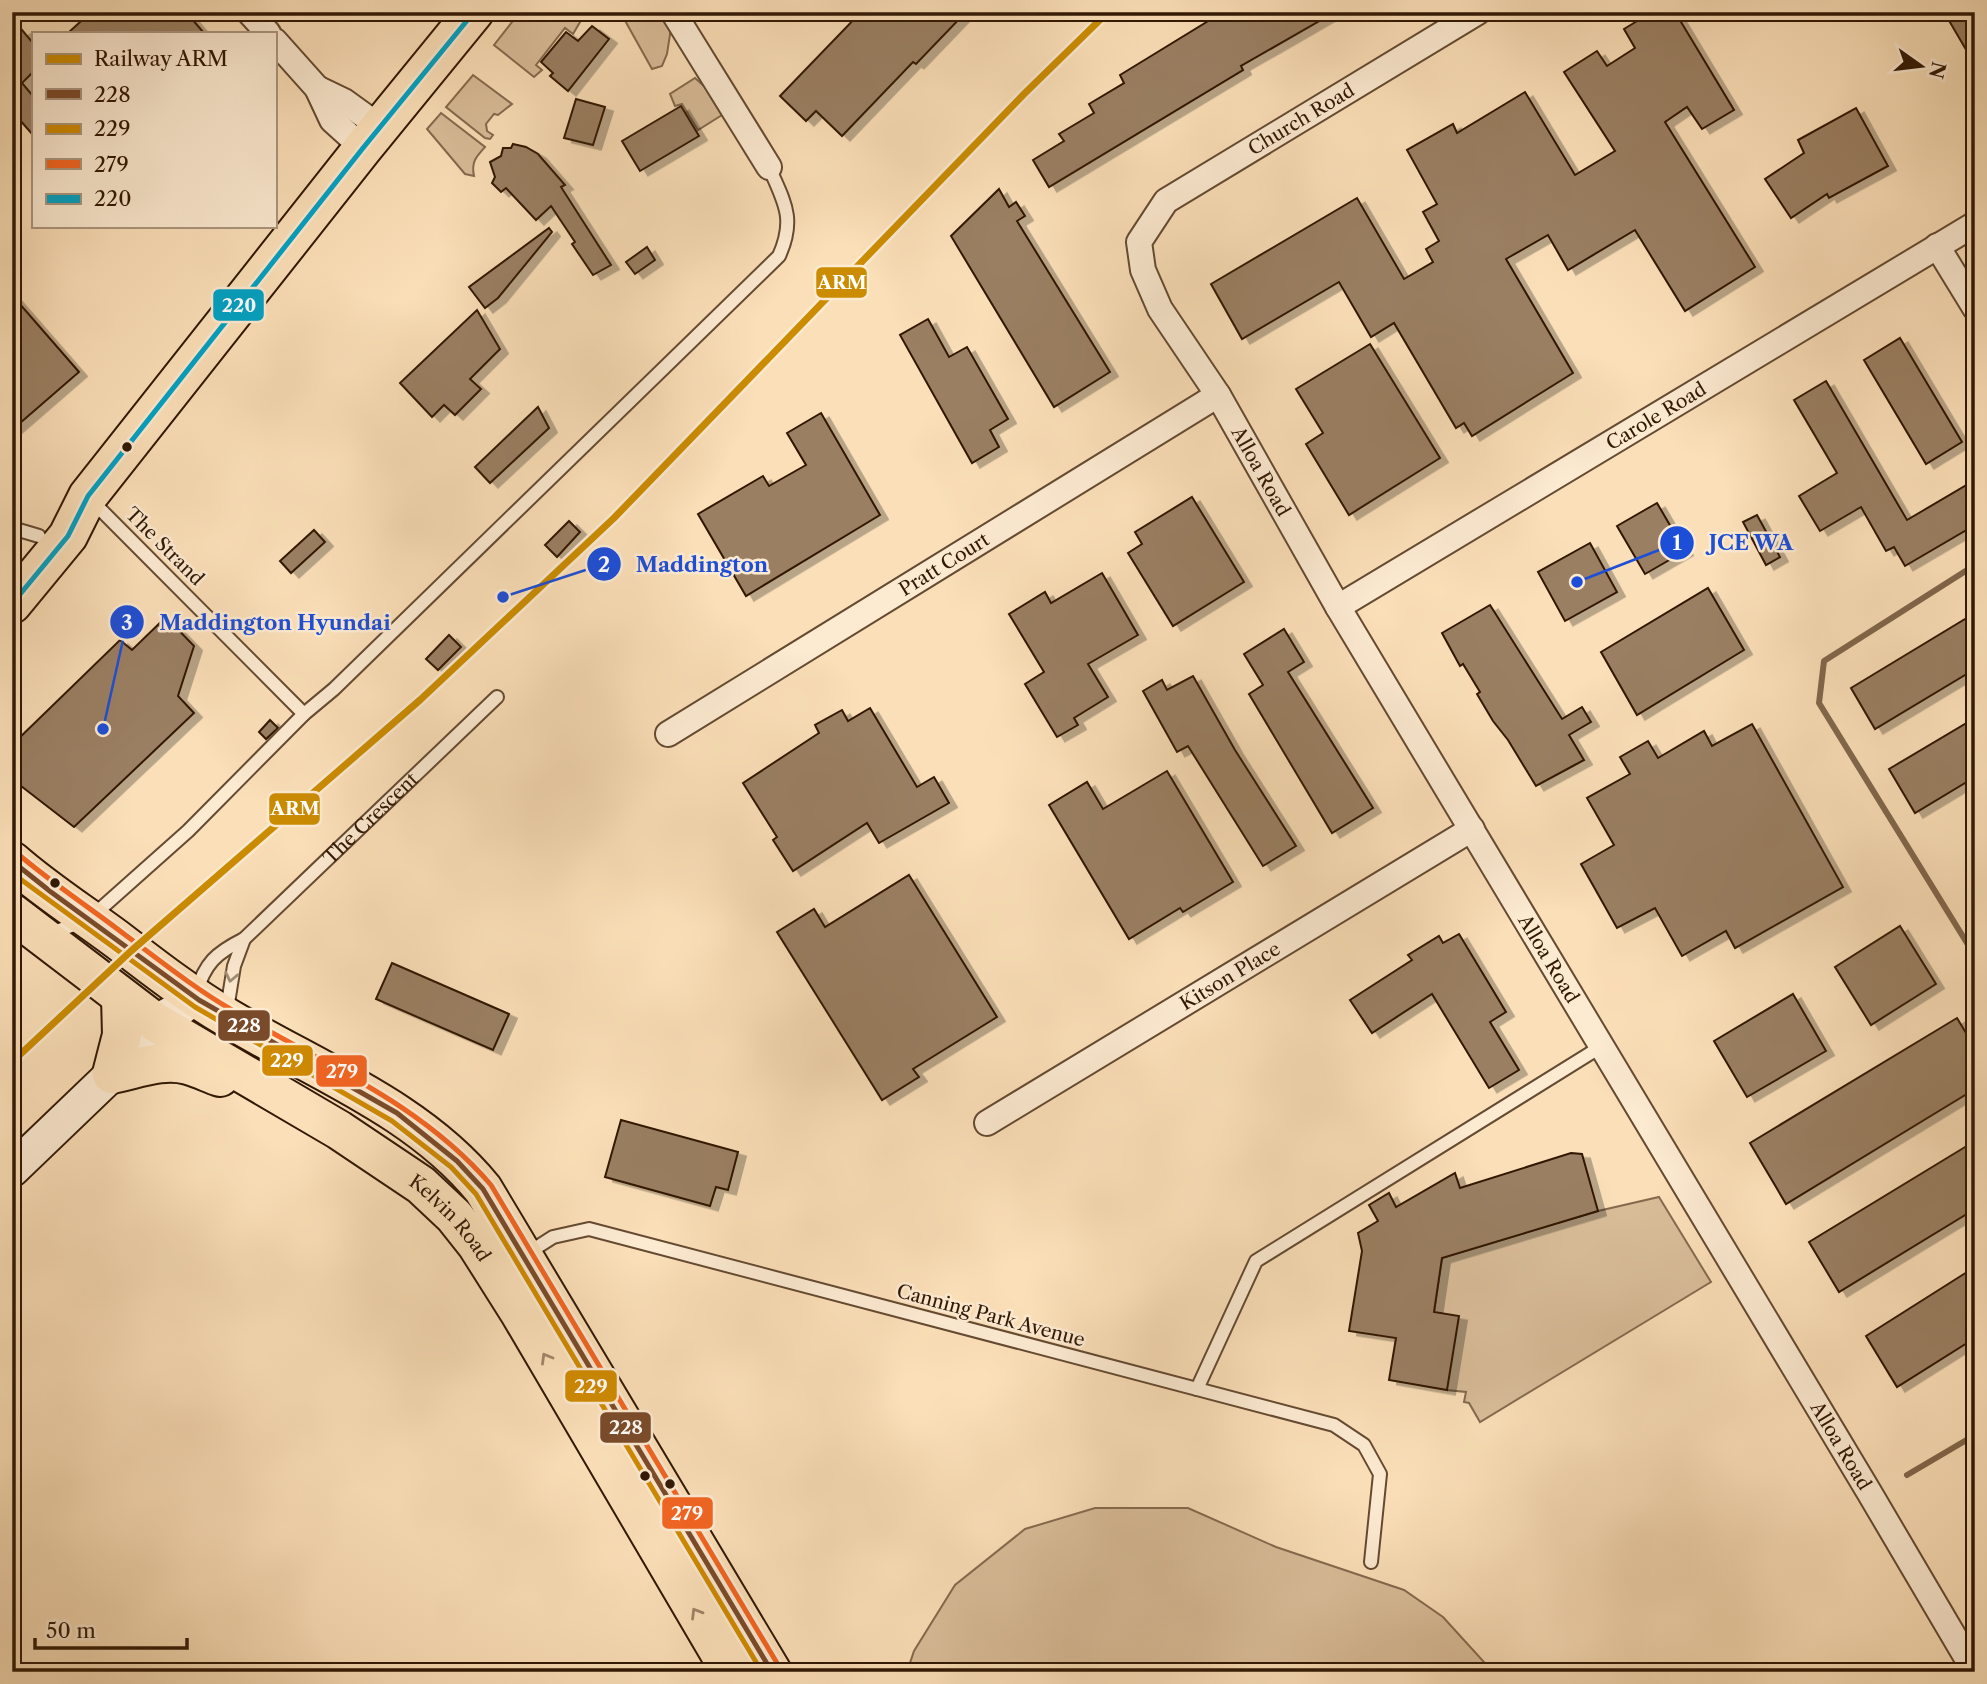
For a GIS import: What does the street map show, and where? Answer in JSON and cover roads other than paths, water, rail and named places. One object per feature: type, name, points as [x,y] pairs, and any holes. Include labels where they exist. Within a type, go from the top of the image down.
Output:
[{"type":"main road","points":[[12,604],[68,536],[88,496],[474,12]]},
{"type":"main road","points":[[12,570],[26,532],[54,521],[88,496]]},
{"type":"main road","name":"Kelvin Road","points":[[12,861],[33,880],[151,968],[227,1018],[368,1097],[431,1137],[466,1167],[483,1189],[508,1264],[691,1573],[731,1672]]},
{"type":"main road","name":"Kelvin Road","points":[[27,925],[155,1023],[339,1130],[426,1189],[508,1264]]},
{"type":"main road","points":[[112,1074],[122,1035],[121,997]]},
{"type":"main road","points":[[12,1170],[112,1074],[155,1023],[195,997],[200,1021],[257,1083]]},
{"type":"main road","points":[[112,1074],[150,1065],[173,1063],[187,1065],[226,1079],[257,1083]]},
{"type":"main road","name":"Kelvin Road","points":[[691,1573],[772,1672]]},
{"type":"street","points":[[249,12],[267,32]]},
{"type":"street","points":[[673,12],[769,167]]},
{"type":"street","name":"Church Road","points":[[1139,242],[1166,201],[1478,12]]},
{"type":"street","points":[[276,42],[317,88],[332,120],[371,138]]},
{"type":"street","name":"Carole Road","points":[[1338,607],[1975,224]]},
{"type":"street","name":"Alloa Road","points":[[1139,242],[1143,270],[1160,309],[1218,396],[1338,607],[1975,1672]]},
{"type":"street","points":[[1937,246],[1975,308]]},
{"type":"street","name":"Pratt Court","points":[[668,734],[1218,396]]},
{"type":"street","name":"Kitson Place","points":[[987,1123],[1472,829]]},
{"type":"lane","points":[[27,925],[88,920],[188,831],[304,714],[334,690],[779,256],[788,237],[788,216],[769,167]]},
{"type":"lane","name":"The Strand","points":[[88,496],[304,714]]},
{"type":"lane","name":"The Crescent","points":[[195,997],[202,972],[221,951],[244,939],[497,697]]},
{"type":"lane","name":"The Crescent","points":[[227,1018],[229,986],[244,939]]},
{"type":"lane","points":[[1197,1389],[1256,1261],[1602,1046]]},
{"type":"lane","name":"Canning Park Avenue","points":[[508,1264],[553,1237],[589,1229],[1334,1424],[1364,1445],[1380,1474],[1371,1562]]},
{"type":"waterway","points":[[1975,565],[1824,661],[1819,703],[1975,956]]},
{"type":"waterway","points":[[1907,1475],[1975,1435]]},
{"type":"rail line","name":"ARM","points":[[12,1062],[131,951],[420,700],[614,518],[1024,94],[1108,12]]},
{"type":"place","name":"JCE WA","points":[[1577,582]]},
{"type":"place","name":"Maddington","points":[[503,597]]},
{"type":"place","name":"Maddington Hyundai","points":[[103,729]]}]
